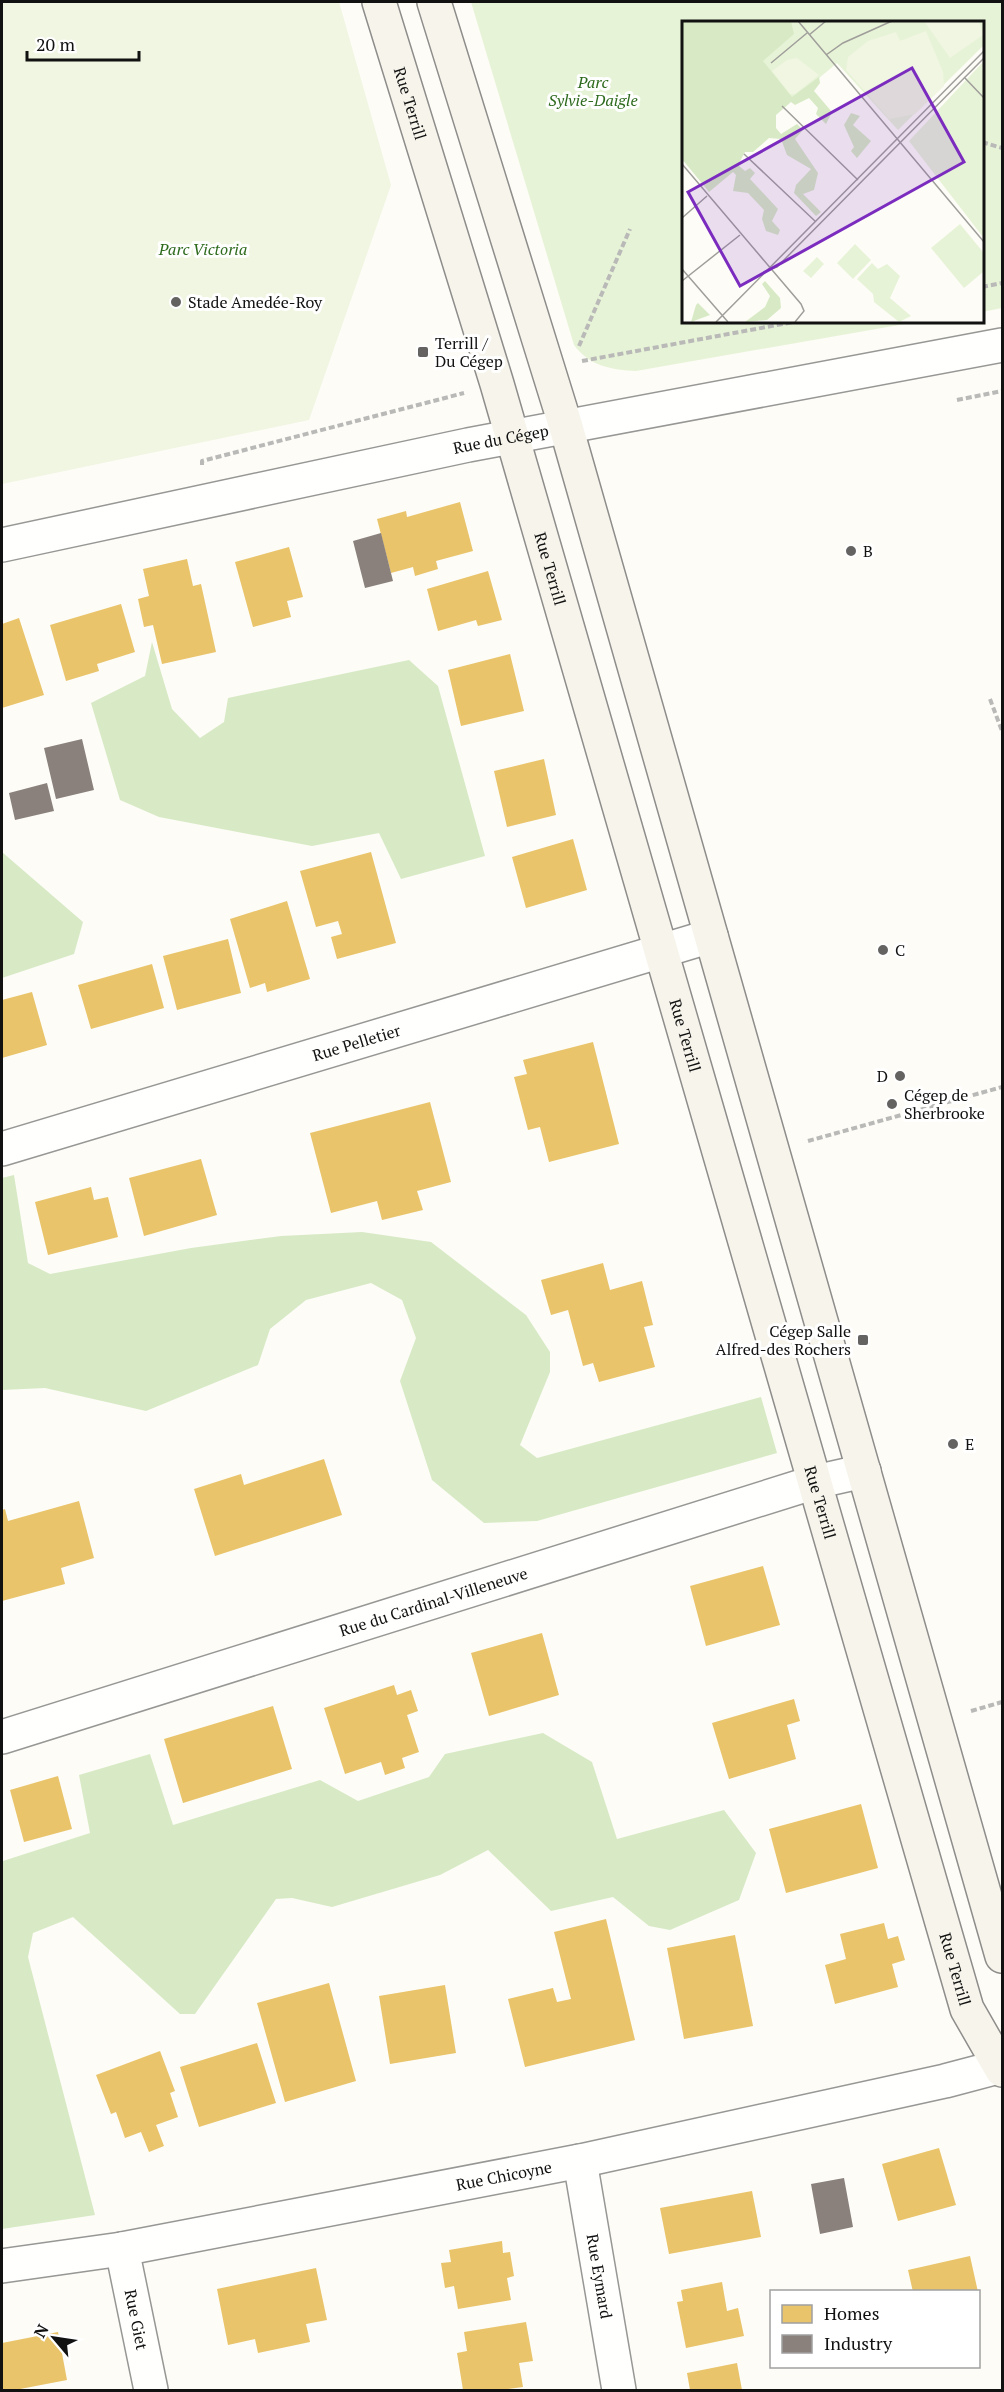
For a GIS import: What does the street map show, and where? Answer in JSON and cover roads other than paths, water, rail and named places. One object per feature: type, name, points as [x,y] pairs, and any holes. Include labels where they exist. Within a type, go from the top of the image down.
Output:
[{"type":"street","name":"Rue Terrill","points":[[379,2],[497,384],[967,2009],[1002,2065]]},
{"type":"street","points":[[434,2],[566,427],[1002,1956]]},
{"type":"street","name":"Rue du Cégep","points":[[2,545],[512,437],[1002,345]]},
{"type":"street","name":"Rue Pelletier","points":[[2,1149],[711,936]]},
{"type":"street","name":"Rue du Cardinal-Villeneuve","points":[[2,1737],[815,1482],[864,1471]]},
{"type":"street","name":"Rue Chicoyne","points":[[2,2266],[122,2249],[580,2161],[945,2081],[1002,2065]]},
{"type":"street","name":"Rue Eymard","points":[[580,2161],[619,2391]]},
{"type":"street","name":"Rue Giet","points":[[122,2249],[151,2391]]},
{"type":"place","name":"Stade Amedée-Roy","points":[[176,302]]},
{"type":"place","name":"Terrill / Du Cégep","points":[[423,352]]},
{"type":"place","name":"B","points":[[851,551]]},
{"type":"place","name":"C","points":[[883,950]]},
{"type":"place","name":"D","points":[[900,1076]]},
{"type":"place","name":"Cégep de Sherbrooke","points":[[892,1104]]},
{"type":"place","name":"Cégep Salle Alfred-des Rochers","points":[[863,1340]]},
{"type":"place","name":"E","points":[[953,1444]]},
{"type":"park label","name":"Parc Sylvie-Daigle","points":[[593,91]]},
{"type":"park label","name":"Parc Victoria","points":[[203,249]]}]
